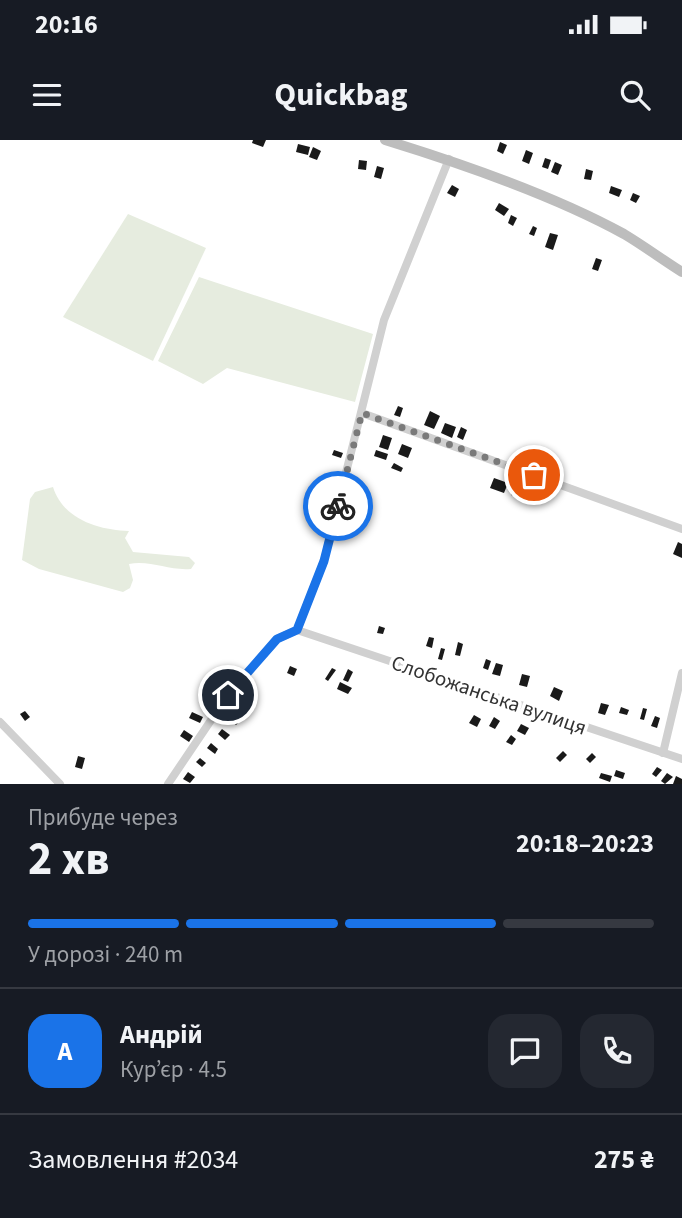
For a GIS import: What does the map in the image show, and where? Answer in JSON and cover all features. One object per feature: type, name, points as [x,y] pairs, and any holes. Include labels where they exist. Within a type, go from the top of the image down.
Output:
[{"type":"street","points":[[385,140],[449,159],[586,216],[624,235],[682,272]]},
{"type":"street","points":[[168,784],[228,695],[277,639],[297,630],[324,561],[384,320],[449,159]]},
{"type":"street","points":[[362,413],[682,529]]},
{"type":"street","name":"Слобожанська вулиця","points":[[297,630],[682,759]]},
{"type":"street","points":[[663,753],[682,673]]},
{"type":"street","points":[[0,722],[60,784]]},
{"type":"shaded area","points":[[128,214],[206,248],[153,361],[63,317]]},
{"type":"shaded area","points":[[199,277],[373,334],[355,402],[227,368],[203,384],[158,361]]},
{"type":"shaded area","points":[[53,487],[65,507],[83,521],[105,528],[129,531],[125,538],[133,552],[189,557],[195,563],[191,569],[145,563],[129,564],[133,580],[130,588],[123,592],[39,569],[22,560],[30,499],[35,492]]},
{"type":"building","points":[[253,140],[266,140],[263,147],[252,143]]},
{"type":"building","points":[[500,142],[507,145],[503,154],[497,151]]},
{"type":"building","points":[[298,144],[310,147],[308,155],[296,152]]},
{"type":"building","points":[[313,147],[321,151],[317,160],[309,157]]},
{"type":"building","points":[[526,150],[533,153],[529,164],[522,161]]},
{"type":"building","points":[[545,158],[551,160],[548,169],[542,167]]},
{"type":"building","points":[[359,160],[367,161],[366,170],[358,169]]},
{"type":"building","points":[[555,162],[562,165],[558,175],[551,172]]},
{"type":"building","points":[[377,166],[384,168],[381,179],[374,177]]},
{"type":"building","points":[[586,169],[593,171],[591,180],[584,179]]},
{"type":"building","points":[[452,185],[459,189],[455,197],[447,193]]},
{"type":"building","points":[[611,186],[622,190],[619,197],[609,193]]},
{"type":"building","points":[[633,193],[640,196],[636,203],[630,200]]},
{"type":"building","points":[[499,203],[509,209],[504,216],[495,210]]},
{"type":"building","points":[[511,215],[517,218],[513,226],[508,223]]},
{"type":"building","points":[[533,226],[537,228],[534,236],[529,234]]},
{"type":"building","points":[[550,233],[558,235],[553,250],[545,247]]},
{"type":"building","points":[[596,258],[602,260],[598,271],[592,269]]},
{"type":"building","points":[[398,406],[403,408],[400,417],[394,415]]},
{"type":"building","points":[[430,411],[440,416],[434,429],[424,425]]},
{"type":"building","points":[[445,423],[456,427],[452,438],[441,433]]},
{"type":"building","points":[[461,427],[467,430],[463,440],[457,437]]},
{"type":"building","points":[[383,435],[392,438],[388,450],[379,447]]},
{"type":"building","points":[[402,444],[412,448],[408,458],[398,454]]},
{"type":"building","points":[[334,450],[343,453],[341,458],[332,455]]},
{"type":"building","points":[[376,450],[388,454],[386,460],[374,456]]},
{"type":"building","points":[[394,463],[403,468],[401,472],[391,468]]},
{"type":"building","points":[[494,478],[508,483],[504,493],[490,488]]},
{"type":"building","points":[[516,482],[522,484],[517,497],[511,495]]},
{"type":"building","points":[[313,496],[328,501],[326,506],[311,501]]},
{"type":"building","points":[[678,542],[682,544],[682,558],[673,554]]},
{"type":"building","points":[[379,626],[385,628],[383,634],[377,633]]},
{"type":"building","points":[[429,637],[434,638],[432,648],[426,646]]},
{"type":"building","points":[[458,642],[463,644],[460,656],[455,655]]},
{"type":"building","points":[[441,648],[445,649],[442,660],[438,659]]},
{"type":"building","points":[[486,659],[491,661],[488,670],[483,668]]},
{"type":"building","points":[[496,663],[503,665],[500,676],[492,674]]},
{"type":"building","points":[[290,666],[297,669],[294,676],[287,673]]},
{"type":"building","points":[[332,668],[336,670],[328,681],[325,679]]},
{"type":"building","points":[[348,669],[353,672],[348,682],[343,680]]},
{"type":"building","points":[[522,674],[530,676],[527,687],[519,685]]},
{"type":"building","points":[[222,676],[229,681],[225,687],[217,682]]},
{"type":"building","points":[[340,682],[352,688],[348,694],[337,689]]},
{"type":"building","points":[[554,687],[563,691],[559,701],[550,696]]},
{"type":"building","points":[[245,699],[253,705],[249,711],[241,704]]},
{"type":"building","points":[[601,703],[609,705],[605,715],[598,713]]},
{"type":"building","points":[[621,707],[629,710],[627,715],[619,713]]},
{"type":"building","points":[[643,708],[647,709],[644,720],[640,719]]},
{"type":"building","points":[[25,711],[30,717],[25,721],[20,714]]},
{"type":"building","points":[[192,712],[203,717],[200,723],[189,718]]},
{"type":"building","points":[[234,714],[241,720],[236,725],[230,719]]},
{"type":"building","points":[[474,715],[481,719],[477,727],[469,723]]},
{"type":"building","points":[[655,716],[660,718],[657,728],[651,726]]},
{"type":"building","points":[[494,717],[500,721],[495,729],[489,726]]},
{"type":"building","points":[[521,724],[529,728],[525,735],[517,731]]},
{"type":"building","points":[[222,729],[230,735],[225,740],[218,734]]},
{"type":"building","points":[[184,730],[193,736],[189,742],[180,736]]},
{"type":"building","points":[[511,735],[516,739],[512,745],[506,742]]},
{"type":"building","points":[[211,743],[218,749],[215,754],[207,748]]},
{"type":"building","points":[[563,751],[567,755],[560,762],[556,758]]},
{"type":"building","points":[[592,753],[596,757],[590,763],[586,759]]},
{"type":"building","points":[[78,756],[85,758],[82,769],[75,767]]},
{"type":"building","points":[[200,758],[206,763],[202,767],[196,762]]},
{"type":"building","points":[[657,767],[662,770],[656,777],[652,774]]},
{"type":"building","points":[[616,770],[625,773],[623,779],[614,776]]},
{"type":"building","points":[[188,772],[195,777],[190,783],[183,779]]},
{"type":"building","points":[[601,773],[612,776],[610,782],[599,778]]},
{"type":"building","points":[[667,773],[673,777],[665,784],[661,781]]},
{"type":"building","points":[[676,776],[682,779],[682,784],[673,784]]},
{"type":"way so far","points":[[338,506],[362,413],[534,475]]},
{"type":"route","points":[[228,695],[277,639],[297,630],[324,561],[338,506]]}]
